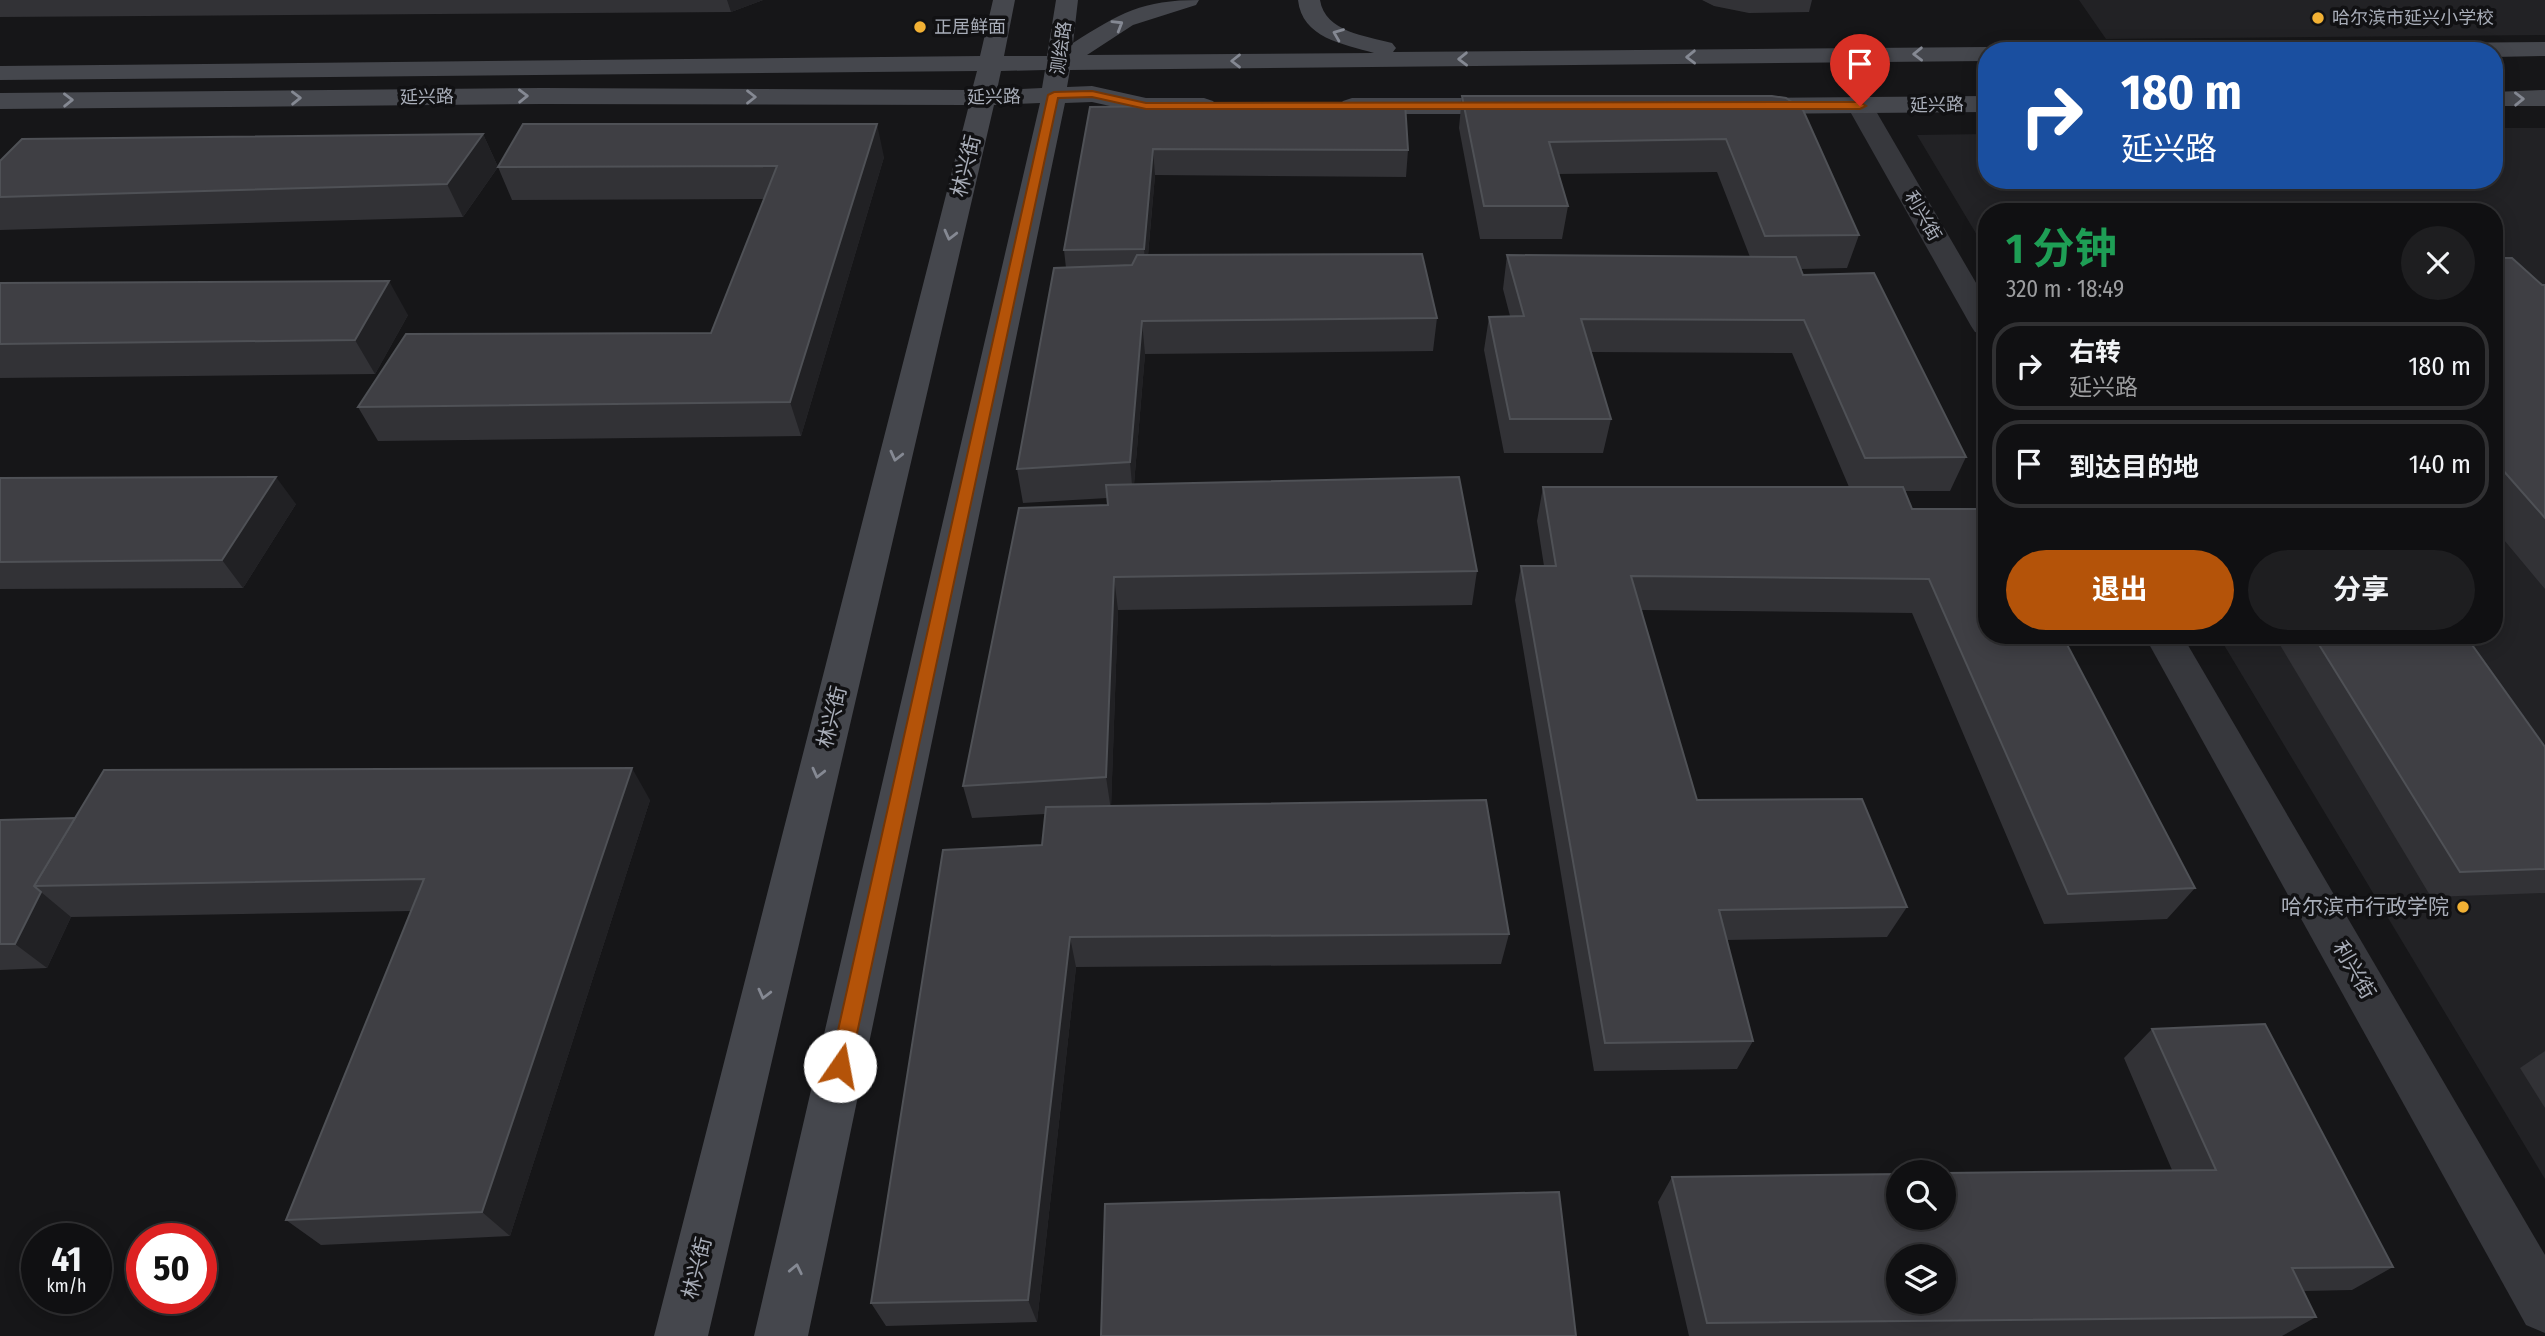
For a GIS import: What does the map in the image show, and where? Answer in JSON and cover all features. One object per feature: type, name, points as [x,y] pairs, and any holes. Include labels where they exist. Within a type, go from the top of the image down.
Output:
[{"type":"main road","points":[[986,81],[1004,0]]},
{"type":"main road","name":"测绘路","points":[[1067,0],[1068,84]]},
{"type":"main road","points":[[781,1336],[1068,84],[1125,20],[1188,0]]},
{"type":"main road","points":[[1309,0],[1313,17],[1325,29],[1346,38],[1427,59]]},
{"type":"main road","points":[[2503,49],[2545,49]]},
{"type":"main road","name":"延兴路","points":[[0,73],[986,81],[1068,84],[1427,59],[1978,54]]},
{"type":"main road","points":[[2503,71],[2545,71]]},
{"type":"main road","points":[[1068,84],[1143,81],[1978,75]]},
{"type":"main road","name":"延兴路","points":[[0,101],[542,96],[986,81],[1068,84],[1146,106],[1228,106]]},
{"type":"main road","name":"林兴街","points":[[681,1336],[986,81]]},
{"type":"main road","points":[[2503,99],[2545,99]]},
{"type":"main road","name":"延兴路","points":[[1723,106],[1978,104]]},
{"type":"main road","points":[[1325,106],[1531,106]]},
{"type":"street","name":"利兴街","points":[[1860,106],[1978,312]]},
{"type":"street","name":"利兴街","points":[[2167,644],[2545,1306]]},
{"type":"shaded area","name":"哈尔滨市延兴小学校","points":[[2079,0],[2545,0],[2545,35],[2106,39]]},
{"type":"shaded area","name":"哈尔滨市行政学院","points":[[2503,128],[2545,128],[2545,1179],[2223,644],[2503,644],[2503,203],[1978,203],[1978,237],[1917,135],[1978,134],[1978,189],[2503,189]]},
{"type":"building","points":[[1462,96],[1786,98],[1803,110],[1859,235],[1765,236],[1726,139],[1549,142],[1568,206],[1484,206]]},
{"type":"building","points":[[1405,103],[1408,150],[1153,149],[1144,249],[1064,250],[1090,107]]},
{"type":"building","points":[[523,124],[877,124],[790,402],[358,407],[406,334],[711,333],[777,166],[498,167]]},
{"type":"building","points":[[483,134],[447,184],[0,197],[0,161],[22,139]]},
{"type":"building","points":[[1422,254],[1437,318],[1142,321],[1130,462],[1017,469],[1054,268],[1132,265],[1137,255]]},
{"type":"building","points":[[1507,255],[1796,257],[1803,275],[1874,273],[1966,457],[1865,458],[1804,320],[1581,319],[1611,419],[1510,419],[1489,317],[1524,316]]},
{"type":"building","points":[[2503,258],[2512,258],[2545,285],[2545,518],[2503,470]]},
{"type":"building","points":[[389,281],[355,340],[0,344],[0,283]]},
{"type":"building","points":[[276,477],[222,560],[0,562],[0,478]]},
{"type":"building","points":[[1459,477],[1477,571],[1114,577],[1106,777],[963,786],[1019,508],[1108,505],[1106,485]]},
{"type":"building","points":[[1543,487],[1903,487],[1912,509],[1978,509],[1978,644],[2067,644],[2195,888],[2068,894],[1929,579],[1631,576],[1697,800],[1862,799],[1907,907],[1719,910],[1753,1041],[1605,1043],[1521,566],[1556,566]]},
{"type":"building","points":[[2319,644],[2471,644],[2545,747],[2545,869],[2460,872]]},
{"type":"building","points":[[632,768],[482,1212],[286,1220],[424,879],[34,886],[104,770]]},
{"type":"building","points":[[1486,800],[1509,934],[1070,937],[1028,1300],[871,1303],[943,850],[1042,845],[1046,807]]},
{"type":"building","points":[[75,818],[34,886],[41,892],[15,944],[0,944],[0,820]]},
{"type":"building","points":[[2265,1024],[2393,1267],[2292,1268],[2316,1317],[1707,1323],[1672,1177],[1886,1174],[1886,1230],[1956,1230],[1956,1173],[2216,1170],[2152,1029]]},
{"type":"building","points":[[1559,1192],[1576,1336],[1101,1336],[1105,1204]]},
{"type":"place","name":"哈尔滨市延兴小学校","points":[[2318,18]]},
{"type":"place","name":"正居鲜面","points":[[920,27]]},
{"type":"place","name":"哈尔滨市行政学院","points":[[2463,907]]},
{"type":"route","points":[[840,1066],[1054,95],[1092,94],[1146,106],[1860,106]]}]
